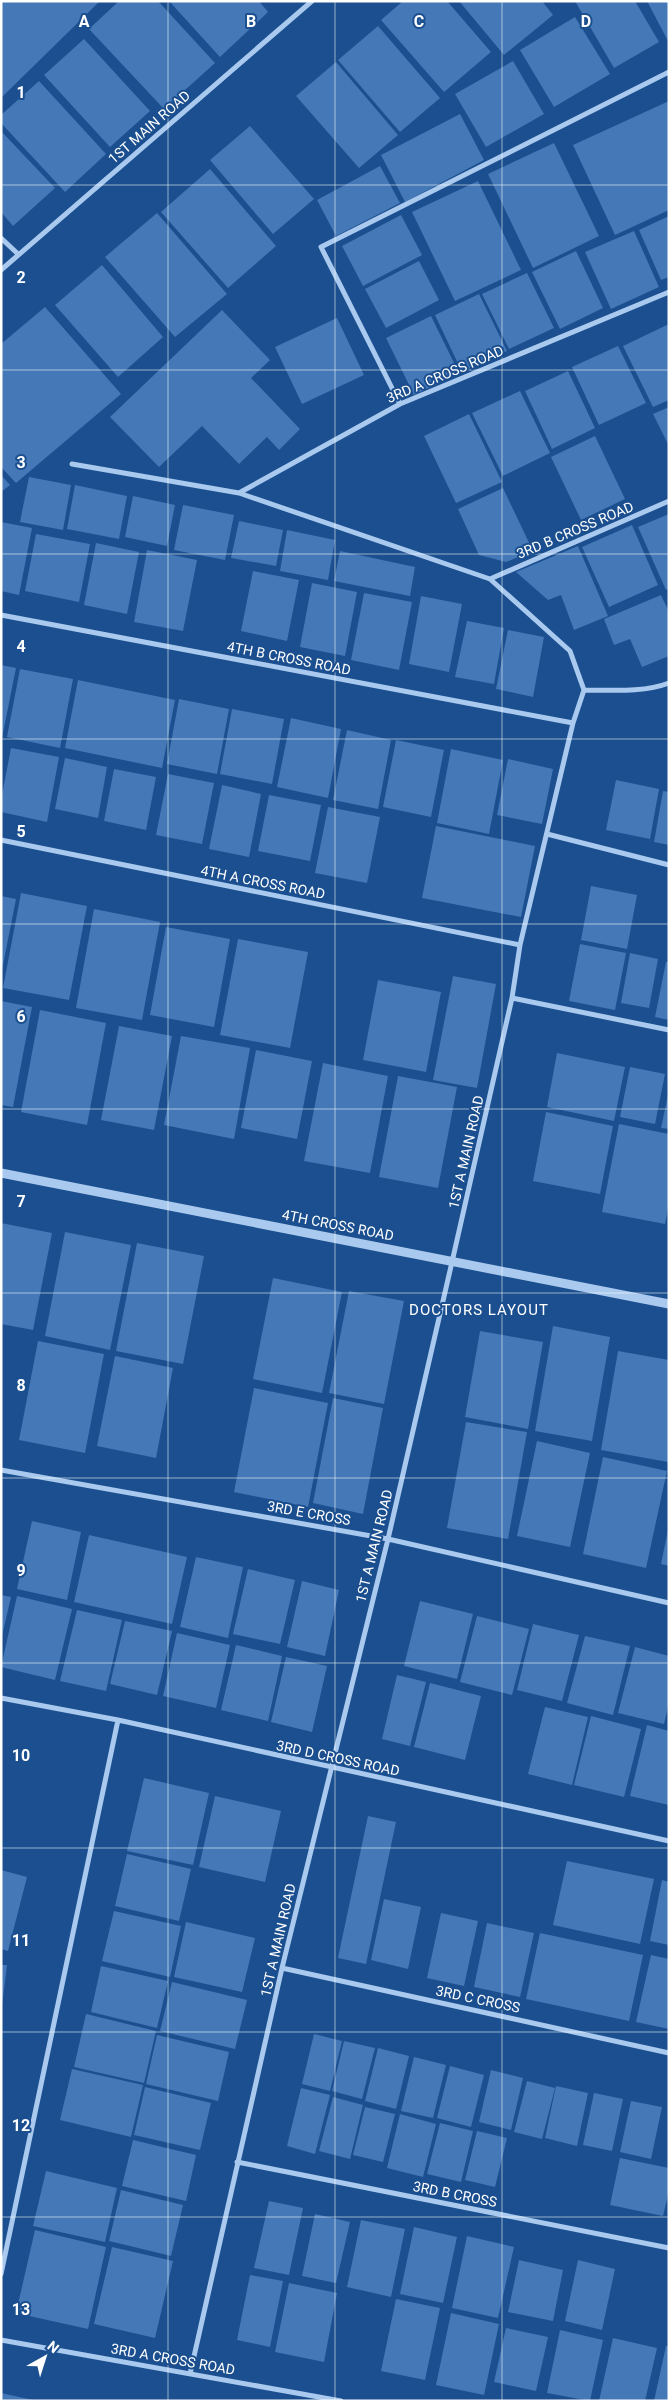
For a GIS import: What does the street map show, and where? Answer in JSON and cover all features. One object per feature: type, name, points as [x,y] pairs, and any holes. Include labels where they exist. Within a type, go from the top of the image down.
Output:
[{"type":"street","name":"1ST MAIN ROAD","points":[[1,270],[312,1]]},
{"type":"street","points":[[400,404],[321,247],[669,72]]},
{"type":"street","points":[[1,238],[18,254]]},
{"type":"street","name":"3RD A CROSS ROAD","points":[[239,493],[400,404],[669,292]]},
{"type":"street","points":[[72,464],[239,493],[490,579],[570,651],[584,690],[629,690],[669,683]]},
{"type":"street","name":"3RD B CROSS ROAD","points":[[490,579],[669,501]]},
{"type":"street","name":"4TH B CROSS ROAD","points":[[1,615],[574,723]]},
{"type":"street","name":"1ST A MAIN ROAD","points":[[190,2374],[282,1968],[388,1539],[452,1262],[512,998],[520,945],[574,723],[584,690]]},
{"type":"street","points":[[547,834],[669,865]]},
{"type":"street","name":"4TH A CROSS ROAD","points":[[1,840],[520,945]]},
{"type":"street","points":[[512,998],[669,1030]]},
{"type":"street","name":"4TH CROSS ROAD","points":[[1,1173],[669,1304]]},
{"type":"street","name":"3RD E CROSS","points":[[1,1470],[388,1539],[669,1603]]},
{"type":"street","name":"3RD D CROSS ROAD","points":[[1,1698],[118,1720],[330,1769],[669,1841]]},
{"type":"street","points":[[1,2274],[118,1720]]},
{"type":"street","name":"3RD C CROSS","points":[[282,1968],[669,2053]]},
{"type":"street","name":"3RD B CROSS","points":[[237,2162],[669,2248]]},
{"type":"street","name":"3RD A CROSS ROAD","points":[[1,2340],[341,2401]]},
{"type":"building","points":[[1,1],[100,1],[1,98]]},
{"type":"building","points":[[119,1],[158,1],[215,63],[164,109],[89,29]]},
{"type":"building","points":[[169,1],[259,1],[268,12],[220,57]]},
{"type":"building","points":[[403,1],[447,1],[491,52],[444,92],[381,20]]},
{"type":"building","points":[[459,1],[542,1],[553,15],[504,55]]},
{"type":"building","points":[[575,1],[635,1],[659,42],[614,68]]},
{"type":"building","points":[[647,1],[669,1],[669,43]]},
{"type":"building","points":[[575,17],[610,74],[554,107],[520,50]]},
{"type":"building","points":[[378,26],[440,98],[400,132],[338,60]]},
{"type":"building","points":[[84,39],[150,111],[110,147],[44,75]]},
{"type":"building","points":[[513,61],[544,114],[486,147],[455,94]]},
{"type":"building","points":[[336,62],[398,135],[359,168],[296,96]]},
{"type":"building","points":[[39,81],[106,154],[65,192],[1,123],[1,115]]},
{"type":"building","points":[[669,101],[669,210],[615,235],[573,145]]},
{"type":"building","points":[[460,114],[484,160],[405,202],[381,155]]},
{"type":"building","points":[[250,126],[314,199],[273,234],[210,160]]},
{"type":"building","points":[[1,131],[55,188],[13,226],[1,212]]},
{"type":"building","points":[[554,143],[599,236],[533,268],[488,174]]},
{"type":"building","points":[[380,166],[400,203],[336,236],[317,200]]},
{"type":"building","points":[[210,169],[276,246],[228,288],[161,212]]},
{"type":"building","points":[[478,181],[521,270],[455,301],[412,212]]},
{"type":"building","points":[[157,213],[227,294],[175,337],[105,257]]},
{"type":"building","points":[[401,215],[422,255],[363,286],[342,246]]},
{"type":"building","points":[[669,216],[669,277],[661,280],[639,230]]},
{"type":"building","points":[[634,231],[659,287],[611,309],[585,252]]},
{"type":"building","points":[[576,251],[603,308],[560,329],[532,272]]},
{"type":"building","points":[[419,261],[439,300],[386,328],[365,289]]},
{"type":"building","points":[[102,265],[163,337],[118,377],[55,305]]},
{"type":"building","points":[[527,273],[554,328],[509,349],[482,294]]},
{"type":"building","points":[[479,294],[507,351],[462,372],[435,315]]},
{"type":"building","points":[[45,307],[121,394],[16,483],[1,467],[1,344]]},
{"type":"building","points":[[222,310],[270,360],[251,378],[300,429],[279,450],[267,437],[239,464],[202,426],[159,467],[110,417]]},
{"type":"building","points":[[431,316],[459,373],[414,395],[386,338]]},
{"type":"building","points":[[337,318],[364,375],[302,404],[275,347]]},
{"type":"building","points":[[669,324],[669,400],[653,407],[623,346]]},
{"type":"building","points":[[618,346],[646,403],[599,425],[572,367]]},
{"type":"building","points":[[568,371],[595,428],[552,449],[525,391]]},
{"type":"building","points":[[520,391],[550,453],[503,476],[472,413]]},
{"type":"building","points":[[669,407],[669,446],[653,414]]},
{"type":"building","points":[[469,414],[502,482],[456,503],[424,436]]},
{"type":"building","points":[[595,436],[625,499],[581,520],[551,457]]},
{"type":"building","points":[[1,475],[10,485],[1,492]]},
{"type":"building","points":[[29,477],[71,485],[63,530],[20,522]]},
{"type":"building","points":[[75,485],[127,496],[119,539],[67,529]]},
{"type":"building","points":[[503,488],[533,551],[506,562],[479,555],[458,509]]},
{"type":"building","points":[[133,496],[175,505],[167,546],[125,537]]},
{"type":"building","points":[[183,505],[234,515],[225,560],[174,550]]},
{"type":"building","points":[[669,514],[669,588],[666,590],[638,527]]},
{"type":"building","points":[[239,521],[283,530],[276,566],[231,558]]},
{"type":"building","points":[[1,522],[32,528],[19,595],[1,591]]},
{"type":"building","points":[[632,525],[658,585],[609,607],[582,547]]},
{"type":"building","points":[[287,530],[335,540],[328,580],[280,571]]},
{"type":"building","points":[[36,534],[90,544],[79,602],[25,591]]},
{"type":"building","points":[[96,543],[139,552],[127,614],[84,605]]},
{"type":"building","points":[[578,546],[608,616],[574,630],[561,595],[548,600],[516,572]]},
{"type":"building","points":[[147,550],[197,560],[183,631],[134,622]]},
{"type":"building","points":[[340,551],[415,567],[410,596],[334,581]]},
{"type":"building","points":[[253,571],[299,580],[287,641],[241,631]]},
{"type":"building","points":[[312,583],[357,592],[345,656],[300,647]]},
{"type":"building","points":[[364,593],[412,602],[399,670],[351,660]]},
{"type":"building","points":[[661,595],[669,612],[669,656],[642,667],[630,639],[614,645],[604,619]]},
{"type":"building","points":[[421,596],[462,604],[449,672],[409,664]]},
{"type":"building","points":[[467,621],[504,628],[494,684],[455,677]]},
{"type":"building","points":[[508,630],[544,637],[533,697],[496,689]]},
{"type":"building","points":[[1,665],[16,668],[2,738],[1,738]]},
{"type":"building","points":[[20,669],[73,679],[60,748],[7,737]]},
{"type":"building","points":[[78,680],[175,700],[162,768],[65,748]]},
{"type":"building","points":[[179,699],[229,709],[217,774],[167,764]]},
{"type":"building","points":[[232,709],[284,719],[272,784],[220,774]]},
{"type":"building","points":[[291,718],[341,729],[328,798],[277,787]]},
{"type":"building","points":[[347,730],[391,740],[378,809],[333,800]]},
{"type":"building","points":[[396,740],[444,750],[431,817],[383,807]]},
{"type":"building","points":[[11,748],[59,757],[47,822],[1,812],[1,800]]},
{"type":"building","points":[[451,749],[503,760],[489,834],[437,823]]},
{"type":"building","points":[[65,758],[107,767],[98,818],[55,809]]},
{"type":"building","points":[[508,759],[553,769],[542,824],[497,815]]},
{"type":"building","points":[[114,769],[156,777],[146,830],[104,821]]},
{"type":"building","points":[[168,774],[214,783],[202,844],[156,835]]},
{"type":"building","points":[[616,780],[659,789],[650,839],[606,830]]},
{"type":"building","points":[[222,785],[261,794],[249,857],[209,849]]},
{"type":"building","points":[[663,791],[669,792],[669,845],[654,842]]},
{"type":"building","points":[[269,795],[321,805],[310,861],[258,851]]},
{"type":"building","points":[[328,807],[380,817],[367,883],[315,873]]},
{"type":"building","points":[[436,826],[535,846],[521,917],[422,898]]},
{"type":"building","points":[[591,886],[637,895],[627,949],[581,940]]},
{"type":"building","points":[[21,893],[87,906],[69,1000],[3,988]]},
{"type":"building","points":[[1,896],[16,899],[2,970],[1,970]]},
{"type":"building","points":[[94,909],[160,922],[142,1020],[76,1008]]},
{"type":"building","points":[[166,927],[230,939],[214,1027],[150,1015]]},
{"type":"building","points":[[238,939],[308,952],[290,1048],[220,1035]]},
{"type":"building","points":[[580,944],[626,953],[615,1010],[569,1001]]},
{"type":"building","points":[[630,953],[658,959],[649,1008],[621,1003]]},
{"type":"building","points":[[666,962],[669,962],[669,1020],[655,1017]]},
{"type":"building","points":[[453,976],[496,984],[477,1088],[433,1080]]},
{"type":"building","points":[[378,980],[441,992],[426,1072],[363,1060]]},
{"type":"building","points":[[1,1001],[32,1007],[13,1107],[1,1105]]},
{"type":"building","points":[[40,1010],[106,1023],[87,1125],[21,1112]]},
{"type":"building","points":[[119,1026],[172,1036],[154,1130],[101,1120]]},
{"type":"building","points":[[181,1036],[250,1048],[234,1139],[164,1125]]},
{"type":"building","points":[[256,1050],[312,1061],[297,1139],[241,1128]]},
{"type":"building","points":[[557,1053],[625,1067],[614,1121],[547,1107]]},
{"type":"building","points":[[323,1063],[388,1076],[370,1173],[304,1161]]},
{"type":"building","points":[[630,1067],[665,1074],[655,1124],[620,1117]]},
{"type":"building","points":[[398,1076],[457,1087],[438,1188],[379,1177]]},
{"type":"building","points":[[669,1095],[669,1129],[661,1128]]},
{"type":"building","points":[[546,1112],[613,1126],[600,1194],[533,1181]]},
{"type":"building","points":[[619,1124],[669,1134],[669,1203],[665,1224],[602,1212]]},
{"type":"building","points":[[1,1223],[52,1233],[33,1330],[1,1324]]},
{"type":"building","points":[[65,1232],[131,1245],[110,1350],[45,1336]]},
{"type":"building","points":[[137,1243],[204,1256],[183,1364],[116,1351]]},
{"type":"building","points":[[273,1278],[342,1292],[322,1393],[253,1379]]},
{"type":"building","points":[[349,1291],[404,1301],[384,1404],[329,1393]]},
{"type":"building","points":[[553,1326],[610,1337],[592,1441],[535,1431]]},
{"type":"building","points":[[480,1331],[543,1342],[528,1429],[465,1417]]},
{"type":"building","points":[[38,1341],[104,1354],[85,1453],[19,1440]]},
{"type":"building","points":[[618,1351],[669,1360],[668,1462],[601,1450]]},
{"type":"building","points":[[115,1356],[173,1368],[156,1458],[97,1446]]},
{"type":"building","points":[[254,1388],[328,1403],[308,1507],[234,1492]]},
{"type":"building","points":[[333,1398],[383,1408],[363,1514],[313,1503]]},
{"type":"building","points":[[466,1422],[527,1432],[508,1539],[447,1528]]},
{"type":"building","points":[[537,1441],[590,1453],[570,1547],[517,1536]]},
{"type":"building","points":[[603,1457],[667,1471],[646,1568],[583,1554]]},
{"type":"building","points":[[32,1521],[81,1532],[67,1600],[17,1589]]},
{"type":"building","points":[[669,1530],[669,1566],[661,1564]]},
{"type":"building","points":[[89,1535],[187,1557],[172,1624],[74,1602]]},
{"type":"building","points":[[196,1557],[243,1567],[228,1638],[180,1627]]},
{"type":"building","points":[[248,1569],[295,1580],[280,1644],[233,1634]]},
{"type":"building","points":[[302,1581],[339,1590],[325,1656],[287,1647]]},
{"type":"building","points":[[1,1595],[11,1597],[2,1636],[1,1636]]},
{"type":"building","points":[[17,1596],[72,1609],[55,1680],[1,1667]]},
{"type":"building","points":[[420,1601],[473,1614],[457,1679],[404,1666]]},
{"type":"building","points":[[77,1610],[122,1620],[106,1691],[60,1681]]},
{"type":"building","points":[[477,1616],[529,1629],[512,1695],[460,1682]]},
{"type":"building","points":[[125,1621],[172,1631],[157,1695],[110,1684]]},
{"type":"building","points":[[533,1624],[579,1635],[562,1701],[517,1690]]},
{"type":"building","points":[[177,1633],[230,1645],[216,1708],[163,1696]]},
{"type":"building","points":[[585,1636],[630,1646],[613,1715],[567,1703]]},
{"type":"building","points":[[236,1645],[282,1656],[268,1721],[221,1710]]},
{"type":"building","points":[[635,1647],[669,1656],[669,1703],[664,1724],[618,1713]]},
{"type":"building","points":[[286,1657],[327,1666],[312,1732],[271,1722]]},
{"type":"building","points":[[397,1675],[426,1682],[410,1746],[382,1739]]},
{"type":"building","points":[[430,1683],[481,1696],[465,1760],[414,1747]]},
{"type":"building","points":[[545,1707],[588,1717],[572,1785],[528,1774]]},
{"type":"building","points":[[591,1716],[641,1729],[624,1797],[574,1785]]},
{"type":"building","points":[[647,1725],[669,1731],[669,1805],[630,1796]]},
{"type":"building","points":[[144,1778],[209,1793],[193,1865],[127,1851]]},
{"type":"building","points":[[215,1796],[281,1811],[265,1882],[199,1867]]},
{"type":"building","points":[[368,1816],[396,1822],[366,1964],[338,1958]]},
{"type":"building","points":[[127,1854],[191,1869],[179,1921],[115,1906]]},
{"type":"building","points":[[567,1861],[654,1879],[640,1944],[553,1925]]},
{"type":"building","points":[[1,1870],[27,1877],[8,1951],[1,1949]]},
{"type":"building","points":[[662,1880],[669,1882],[669,1945],[650,1941]]},
{"type":"building","points":[[384,1899],[421,1907],[408,1969],[371,1960]]},
{"type":"building","points":[[114,1911],[181,1926],[170,1977],[102,1961]]},
{"type":"building","points":[[441,1913],[478,1921],[464,1986],[427,1978]]},
{"type":"building","points":[[186,1922],[255,1938],[242,1992],[174,1977]]},
{"type":"building","points":[[487,1923],[534,1933],[520,1997],[474,1987]]},
{"type":"building","points":[[540,1933],[643,1955],[629,2021],[526,1999]]},
{"type":"building","points":[[651,1955],[669,1959],[669,2029],[636,2022]]},
{"type":"building","points":[[1,1965],[7,1965],[2,2006],[1,2006]]},
{"type":"building","points":[[101,1966],[168,1981],[157,2028],[91,2012]]},
{"type":"building","points":[[172,1982],[247,2000],[235,2049],[160,2031]]},
{"type":"building","points":[[86,2014],[156,2031],[144,2083],[74,2067]]},
{"type":"building","points":[[314,2034],[342,2041],[330,2091],[302,2084]]},
{"type":"building","points":[[157,2035],[229,2052],[218,2101],[146,2084]]},
{"type":"building","points":[[344,2041],[375,2048],[362,2099],[332,2091]]},
{"type":"building","points":[[378,2048],[409,2056],[396,2109],[365,2101]]},
{"type":"building","points":[[414,2057],[446,2065],[433,2118],[401,2111]]},
{"type":"building","points":[[450,2066],[484,2075],[471,2127],[437,2118]]},
{"type":"building","points":[[72,2069],[143,2085],[131,2137],[60,2120]]},
{"type":"building","points":[[491,2070],[523,2078],[511,2130],[479,2122]]},
{"type":"building","points":[[527,2081],[555,2088],[542,2139],[514,2132]]},
{"type":"building","points":[[556,2086],[588,2093],[577,2146],[545,2138]]},
{"type":"building","points":[[145,2087],[211,2103],[200,2150],[134,2135]]},
{"type":"building","points":[[301,2088],[330,2095],[315,2154],[287,2146]]},
{"type":"building","points":[[594,2093],[623,2099],[612,2151],[583,2145]]},
{"type":"building","points":[[333,2097],[363,2105],[350,2159],[319,2151]]},
{"type":"building","points":[[631,2101],[662,2107],[651,2159],[620,2152]]},
{"type":"building","points":[[365,2107],[395,2114],[383,2162],[353,2155]]},
{"type":"building","points":[[400,2114],[436,2124],[423,2177],[387,2168]]},
{"type":"building","points":[[440,2123],[473,2131],[461,2182],[427,2174]]},
{"type":"building","points":[[477,2131],[507,2138],[495,2187],[465,2180]]},
{"type":"building","points":[[133,2140],[196,2155],[186,2201],[122,2186]]},
{"type":"building","points":[[620,2158],[669,2168],[669,2191],[663,2216],[610,2205]]},
{"type":"building","points":[[46,2171],[117,2188],[105,2242],[33,2226]]},
{"type":"building","points":[[121,2190],[183,2205],[171,2256],[109,2241]]},
{"type":"building","points":[[269,2201],[303,2208],[289,2275],[254,2268]]},
{"type":"building","points":[[315,2214],[350,2222],[336,2283],[302,2276]]},
{"type":"building","points":[[361,2220],[405,2229],[391,2297],[347,2287]]},
{"type":"building","points":[[414,2227],[457,2237],[443,2303],[400,2294]]},
{"type":"building","points":[[35,2230],[106,2247],[88,2329],[16,2313]]},
{"type":"building","points":[[467,2236],[514,2247],[498,2318],[452,2308]]},
{"type":"building","points":[[112,2247],[173,2261],[155,2338],[94,2324]]},
{"type":"building","points":[[519,2260],[563,2270],[553,2321],[508,2312]]},
{"type":"building","points":[[578,2260],[615,2269],[602,2330],[565,2321]]},
{"type":"building","points":[[250,2275],[283,2281],[270,2347],[237,2340]]},
{"type":"building","points":[[289,2283],[337,2293],[324,2362],[275,2352]]},
{"type":"building","points":[[396,2299],[440,2308],[425,2380],[381,2371]]},
{"type":"building","points":[[451,2313],[499,2324],[484,2395],[436,2385]]},
{"type":"building","points":[[506,2328],[548,2337],[536,2391],[494,2382]]},
{"type":"building","points":[[560,2330],[603,2340],[590,2401],[547,2393]]},
{"type":"building","points":[[613,2338],[657,2348],[645,2401],[599,2401]]},
{"type":"building","points":[[666,2346],[669,2346],[669,2401],[654,2401]]},
{"type":"building","points":[[1,2393],[33,2400],[33,2401],[1,2401]]},
{"type":"district","name":"DOCTORS LAYOUT","points":[[479,1310]]}]
